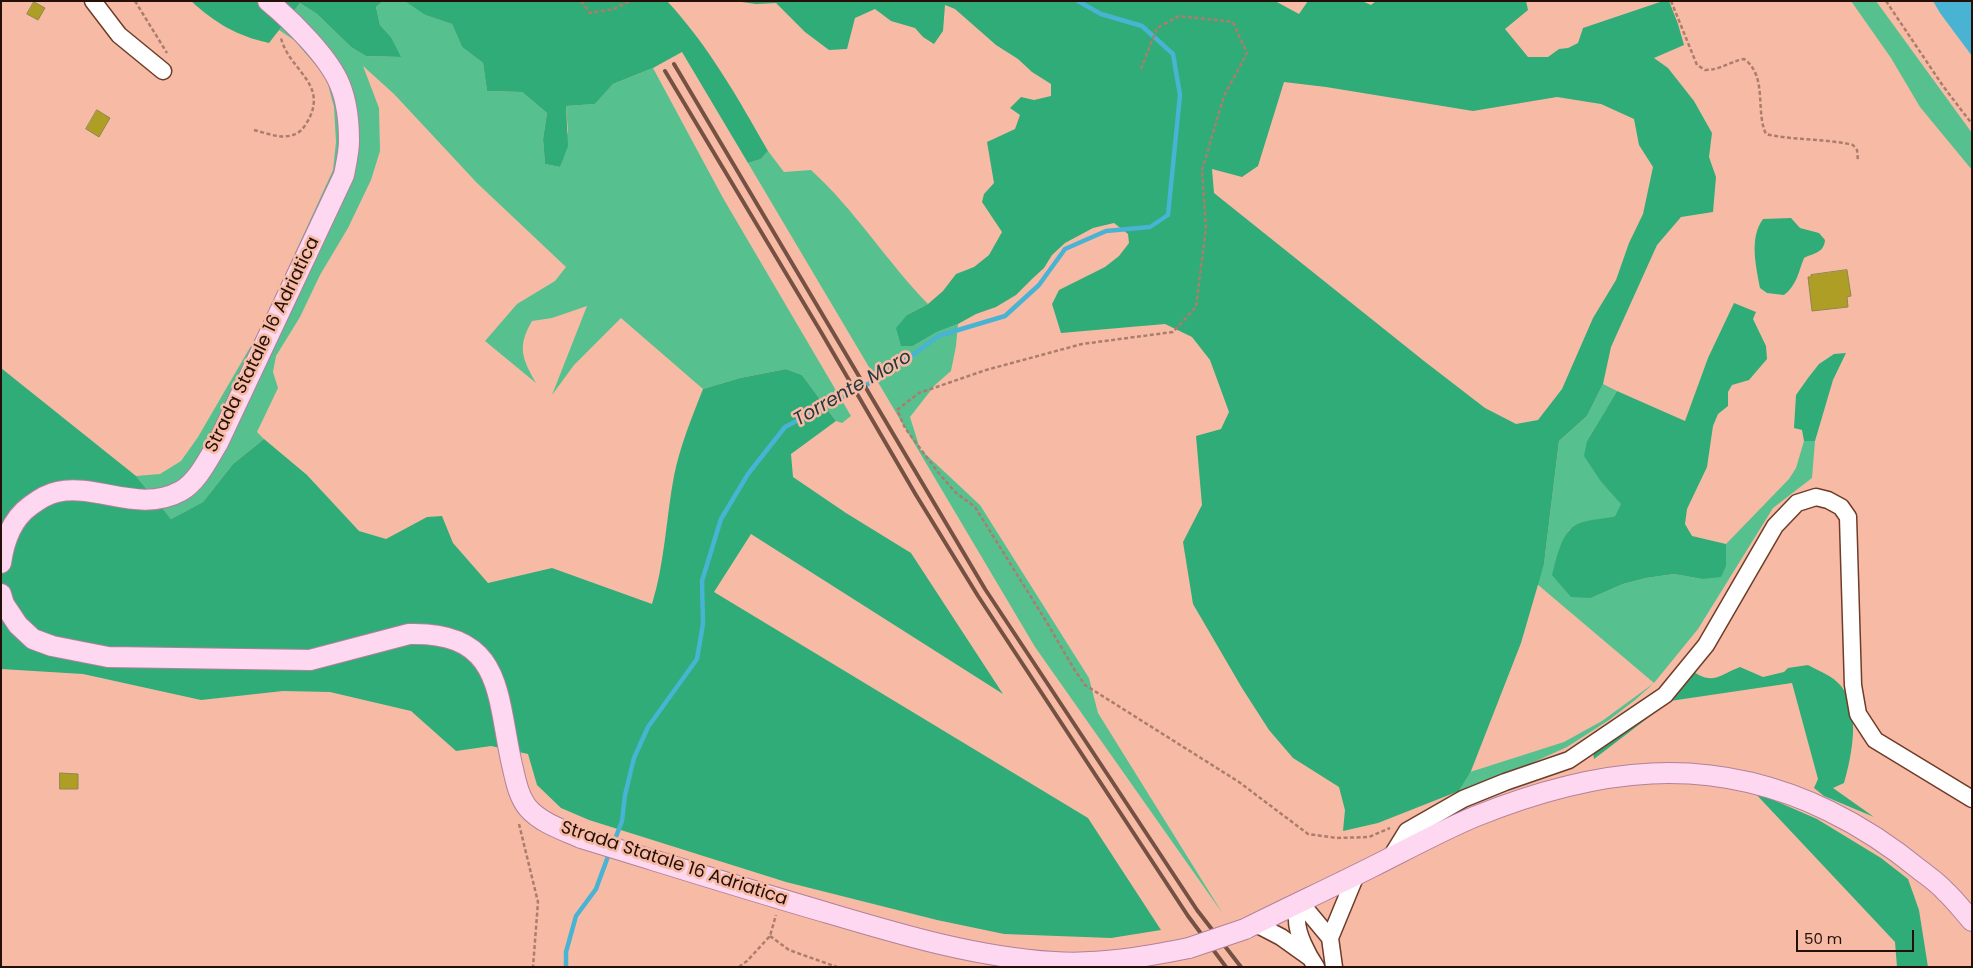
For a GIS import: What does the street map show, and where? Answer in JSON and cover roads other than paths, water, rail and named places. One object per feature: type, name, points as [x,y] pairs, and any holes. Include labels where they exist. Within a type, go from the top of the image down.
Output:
[{"type":"main road","name":"Strada Statale 16 Adriatica","points":[[1,562],[3,550],[12,525],[24,511],[40,499],[56,492],[74,490],[137,500],[152,500],[167,496],[182,490],[194,481],[218,443],[344,175],[349,144],[348,116],[340,84],[319,52],[268,1]]},
{"type":"main road","name":"Strada Statale 16 Adriatica","points":[[1,594],[4,604],[18,624],[33,639],[52,646],[108,657],[310,660],[393,638],[417,634],[450,638],[466,645],[479,656],[492,675],[501,706],[515,780],[528,807],[544,821],[581,838],[782,900],[925,942],[1000,957],[1056,962],[1110,961],[1189,948],[1250,926],[1490,811],[1556,789],[1645,773],[1703,773],[1756,783],[1785,791],[1857,824],[1896,851],[1944,890],[1972,921]]},
{"type":"street","points":[[93,1],[100,13],[119,35],[163,71]]},
{"type":"street","points":[[1391,857],[1407,831],[1463,799],[1569,760],[1665,695],[1706,645],[1775,526],[1797,503],[1816,497],[1828,500],[1840,507],[1848,517],[1853,685],[1858,714],[1875,740],[1972,800]]},
{"type":"street","points":[[1490,811],[1492,797],[1506,782]]},
{"type":"street","points":[[1334,967],[1330,938],[1356,875]]},
{"type":"street","points":[[1300,902],[1330,938]]},
{"type":"street","points":[[1300,902],[1296,919],[1303,943],[1313,962]]},
{"type":"street","points":[[1250,926],[1281,937],[1313,962]]},
{"type":"water","points":[[1933,1],[1972,1],[1972,56],[1940,13]]},
{"type":"waterway","name":"Torrente Moro","points":[[614,842],[622,821],[625,795],[634,758],[648,727],[697,659],[703,624],[702,581],[721,519],[748,474],[785,427],[889,373],[938,336],[1005,316],[1039,285],[1065,249],[1106,231],[1150,227],[1168,215],[1180,95],[1173,54],[1142,26],[1101,14],[1078,1]]},
{"type":"waterway","name":"Torrente Moro","points":[[566,967],[566,952],[576,916],[596,889],[610,851]]},
{"type":"railway","points":[[674,64],[985,589],[1197,910],[1241,967]]},
{"type":"railway","points":[[665,71],[916,495],[978,596],[1188,916],[1226,967]]}]
